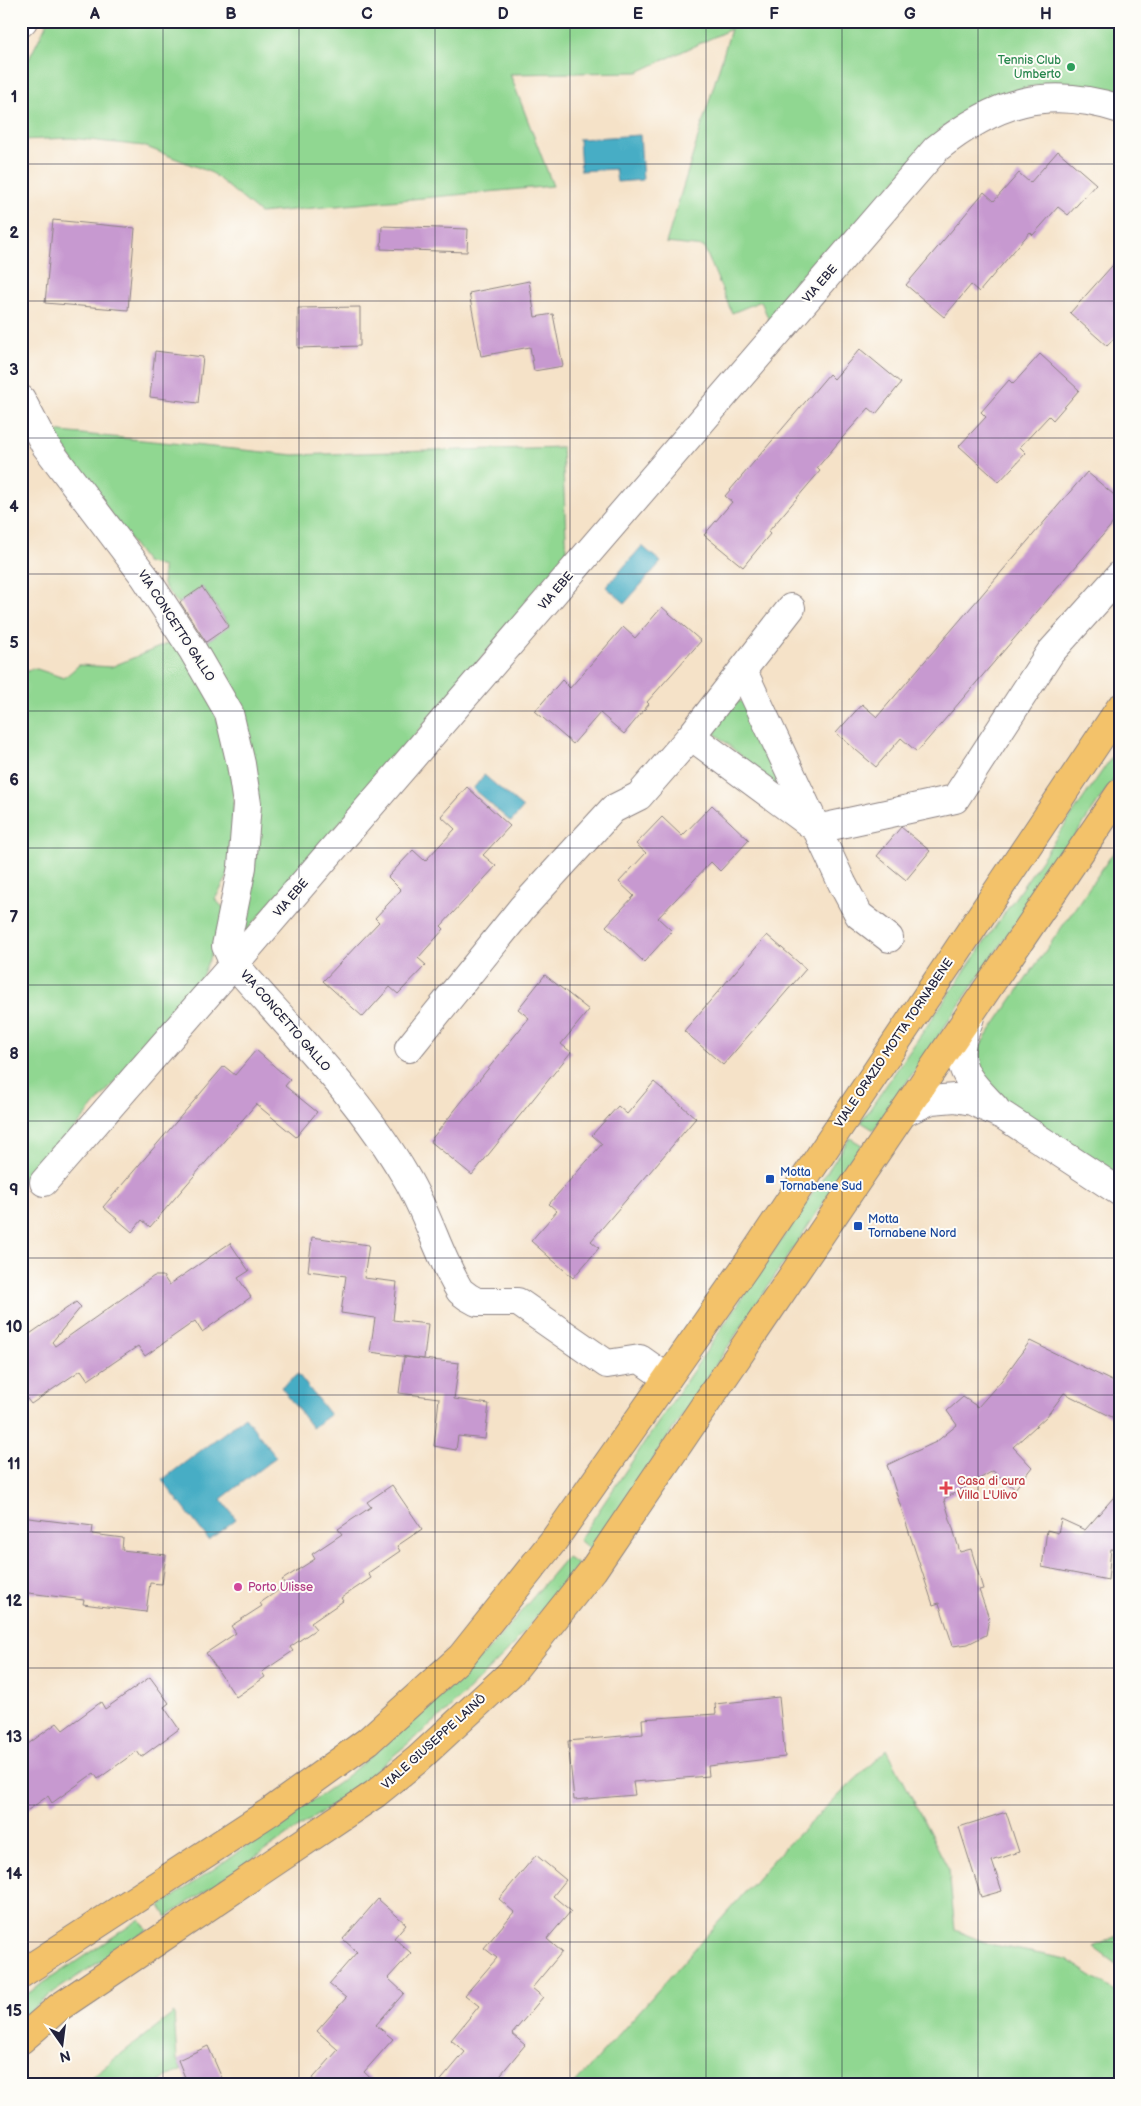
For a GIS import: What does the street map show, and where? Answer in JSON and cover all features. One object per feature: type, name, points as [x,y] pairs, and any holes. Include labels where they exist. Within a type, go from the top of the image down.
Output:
[{"type":"main road","name":"VIALE ORAZIO MOTTA TORNABENE","points":[[667,1378],[746,1266],[1120,708]]},
{"type":"main road","points":[[904,1112],[1120,793]]},
{"type":"main road","name":"VIALE GIUSEPPE LAINÒ","points":[[21,2040],[58,2008],[375,1794],[417,1760],[511,1673],[593,1570],[904,1112]]},
{"type":"main road","points":[[21,1974],[271,1811],[360,1747],[461,1657],[554,1540],[667,1378]]},
{"type":"street","name":"VIA EBE","points":[[44,1182],[936,149],[980,117],[1004,106],[1040,98],[1096,101],[1120,109]]},
{"type":"street","name":"VIA CONCETTO GALLO","points":[[21,399],[45,445],[145,577],[230,712],[247,804],[242,867],[226,946],[234,964],[343,1088],[376,1129],[407,1178],[460,1291],[477,1302],[518,1302],[607,1364],[640,1359],[667,1378]]},
{"type":"street","points":[[691,736],[817,829],[955,799],[1050,653],[1120,575]]},
{"type":"street","points":[[409,1048],[522,908],[613,809],[639,796],[691,736],[791,608]]},
{"type":"street","points":[[743,671],[859,915],[888,938]]},
{"type":"street","points":[[971,1012],[961,1047],[961,1062],[974,1087],[1004,1116]]},
{"type":"street","points":[[904,1112],[931,1100],[955,1098],[972,1101],[1004,1116],[1120,1192]]},
{"type":"green space","points":[[48,21],[1120,21],[1120,95],[1089,87],[1057,83],[1038,85],[986,98],[941,129],[770,323],[761,301],[732,313],[704,247],[666,243],[731,29],[638,72],[510,74],[553,186],[260,213],[212,173],[144,146],[71,138],[21,140],[21,75]]},
{"type":"green space","points":[[51,431],[294,455],[562,447],[567,558],[244,934],[253,884],[257,829],[246,729],[229,683],[205,643],[229,625],[202,587],[178,604],[163,585],[163,567],[146,562]]},
{"type":"green space","points":[[174,641],[211,695],[234,783],[232,869],[215,899],[228,913],[200,981],[27,1185],[21,1180],[21,674],[34,668],[64,678],[79,665],[111,667]]},
{"type":"green space","points":[[741,701],[746,705],[788,796],[712,731],[735,703]]},
{"type":"green space","points":[[1120,745],[1120,770],[874,1130],[861,1122]]},
{"type":"green space","points":[[1120,843],[1120,1181],[1008,1107],[990,1090],[972,1057]]},
{"type":"green space","points":[[850,1138],[862,1145],[592,1551],[579,1540]]},
{"type":"green space","points":[[567,1557],[578,1565],[508,1651],[446,1712],[344,1797],[167,1917],[160,1906],[338,1783],[419,1717],[492,1646]]},
{"type":"green space","points":[[887,1749],[949,1870],[955,1930],[989,1944],[1066,1959],[1120,1994],[1120,2085],[574,2085],[786,1846]]},
{"type":"green space","points":[[140,1919],[147,1930],[51,1994],[21,2019],[21,1998]]},
{"type":"green space","points":[[1120,1935],[1120,1967],[1093,1947]]},
{"type":"green space","points":[[174,2013],[177,2060],[182,2070],[161,2080],[163,2085],[81,2085]]},
{"type":"water","points":[[640,135],[643,180],[617,182],[615,169],[581,171],[579,139]]},
{"type":"water","points":[[642,546],[661,562],[625,603],[606,587]]},
{"type":"water","points":[[484,775],[523,808],[511,822],[473,789]]},
{"type":"water","points":[[298,1374],[330,1415],[312,1428],[281,1387]]},
{"type":"water","points":[[245,1417],[276,1457],[221,1499],[236,1519],[209,1540],[162,1480]]},
{"type":"building","points":[[1058,151],[1096,184],[1068,215],[1058,207],[1033,235],[1030,232],[979,292],[971,285],[944,317],[906,285],[984,192],[994,201],[1019,173],[1030,183]]},
{"type":"building","points":[[53,220],[135,228],[128,310],[45,303]]},
{"type":"building","points":[[382,226],[468,229],[467,252],[381,249]]},
{"type":"building","points":[[1120,257],[1120,332],[1107,346],[1070,313]]},
{"type":"building","points":[[529,281],[535,317],[553,314],[563,366],[534,371],[530,347],[481,356],[469,293]]},
{"type":"building","points":[[360,307],[360,346],[298,348],[298,308]]},
{"type":"building","points":[[860,349],[901,383],[876,414],[869,408],[843,437],[817,468],[820,471],[768,532],[770,534],[743,567],[704,535],[732,502],[725,496],[829,374],[834,379]]},
{"type":"building","points":[[155,351],[203,357],[198,403],[150,397]]},
{"type":"building","points":[[1040,354],[1079,390],[1053,420],[1049,416],[1020,447],[1026,453],[999,482],[959,446],[986,417],[981,412],[1009,380],[1013,384]]},
{"type":"building","points":[[1087,472],[1120,500],[1120,515],[917,752],[901,738],[876,767],[836,733],[862,704],[877,717]]},
{"type":"building","points":[[202,587],[229,626],[206,642],[180,602]]},
{"type":"building","points":[[662,607],[701,641],[647,702],[649,704],[624,734],[600,713],[573,744],[535,711],[562,680],[570,688],[623,627],[635,638]]},
{"type":"building","points":[[467,787],[510,826],[483,855],[496,866],[441,926],[444,929],[418,958],[426,965],[398,994],[390,987],[363,1017],[323,981],[379,922],[375,918],[401,890],[388,877],[413,850],[425,861],[455,829],[441,816]]},
{"type":"building","points":[[712,805],[749,840],[720,871],[711,862],[658,918],[672,931],[644,962],[606,926],[634,896],[619,882],[646,853],[636,844],[662,817],[682,836]]},
{"type":"building","points":[[901,827],[930,851],[906,880],[877,856]]},
{"type":"building","points":[[767,935],[806,969],[723,1065],[684,1031]]},
{"type":"building","points":[[545,975],[589,1010],[561,1044],[571,1052],[472,1175],[430,1141],[529,1018],[518,1009]]},
{"type":"building","points":[[256,1050],[290,1080],[285,1086],[317,1112],[296,1137],[256,1104],[150,1227],[142,1220],[132,1232],[103,1207],[224,1066],[235,1075]]},
{"type":"building","points":[[654,1082],[696,1118],[591,1241],[599,1248],[573,1278],[531,1241],[557,1211],[549,1204],[602,1144],[592,1135],[618,1106],[627,1114]]},
{"type":"building","points":[[312,1237],[369,1245],[364,1278],[397,1282],[393,1320],[428,1324],[424,1359],[370,1352],[375,1318],[341,1313],[346,1276],[308,1271]]},
{"type":"building","points":[[230,1243],[249,1271],[238,1278],[251,1297],[202,1332],[195,1321],[145,1356],[138,1346],[88,1380],[81,1370],[31,1404],[21,1391],[21,1340],[76,1302],[81,1307],[52,1342],[55,1346],[154,1276],[163,1276],[169,1285]]},
{"type":"building","points":[[1030,1341],[1120,1385],[1120,1421],[1064,1393],[1047,1416],[1013,1447],[1032,1467],[1015,1489],[993,1471],[944,1499],[960,1552],[971,1549],[983,1589],[979,1590],[989,1618],[986,1635],[968,1644],[953,1646],[939,1603],[933,1605],[887,1465],[936,1442],[957,1425],[947,1411],[963,1397],[978,1407],[1001,1381]]},
{"type":"building","points":[[404,1357],[459,1363],[454,1399],[489,1404],[485,1439],[458,1436],[456,1450],[434,1446],[439,1398],[399,1393]]},
{"type":"building","points":[[392,1485],[422,1529],[397,1546],[400,1551],[368,1573],[371,1578],[341,1598],[343,1601],[311,1623],[316,1629],[290,1647],[293,1651],[262,1672],[265,1677],[236,1697],[206,1653],[236,1633],[231,1626],[262,1606],[260,1603],[286,1585],[282,1580],[315,1559],[312,1554],[342,1534],[338,1529],[371,1507],[367,1502]]},
{"type":"building","points":[[1120,1490],[1120,1550],[1111,1549],[1108,1580],[1042,1567],[1047,1530],[1058,1533],[1061,1519],[1085,1530]]},
{"type":"building","points":[[21,1517],[93,1526],[92,1534],[123,1538],[122,1550],[166,1555],[162,1584],[150,1583],[146,1612],[83,1604],[84,1600],[21,1592]]},
{"type":"building","points":[[150,1677],[169,1703],[164,1707],[179,1729],[141,1757],[137,1751],[98,1779],[94,1773],[52,1803],[48,1796],[21,1815],[21,1749],[57,1723],[63,1730],[101,1702],[105,1709]]},
{"type":"building","points":[[779,1697],[785,1757],[708,1766],[709,1776],[633,1782],[635,1795],[574,1800],[568,1741],[643,1734],[642,1719],[716,1714],[715,1704]]},
{"type":"building","points":[[1006,1812],[1019,1852],[992,1861],[1002,1891],[981,1897],[959,1827]]},
{"type":"building","points":[[536,1855],[566,1880],[553,1896],[571,1911],[547,1939],[562,1952],[532,1988],[543,1997],[512,2034],[525,2045],[492,2085],[437,2085],[465,2052],[451,2040],[479,2006],[465,1995],[497,1958],[484,1948],[514,1912],[499,1899]]},
{"type":"building","points":[[378,1899],[406,1924],[394,1938],[411,1953],[388,1978],[404,1993],[376,2025],[393,2039],[364,2072],[378,2085],[307,2085],[338,2050],[317,2031],[346,1998],[329,1984],[357,1952],[343,1939]]},
{"type":"building","points":[[208,2046],[225,2085],[188,2085],[178,2060]]},
{"type":"place","name":"Tennis Club Umberto","points":[[1071,67]]},
{"type":"place","name":"Motta Tornabene Sud","points":[[770,1179]]},
{"type":"place","name":"Motta Tornabene Nord","points":[[858,1226]]},
{"type":"place","name":"Casa di cura Villa L'Ulivo","points":[[946,1488]]},
{"type":"place","name":"Porto Ulisse","points":[[238,1587]]}]
